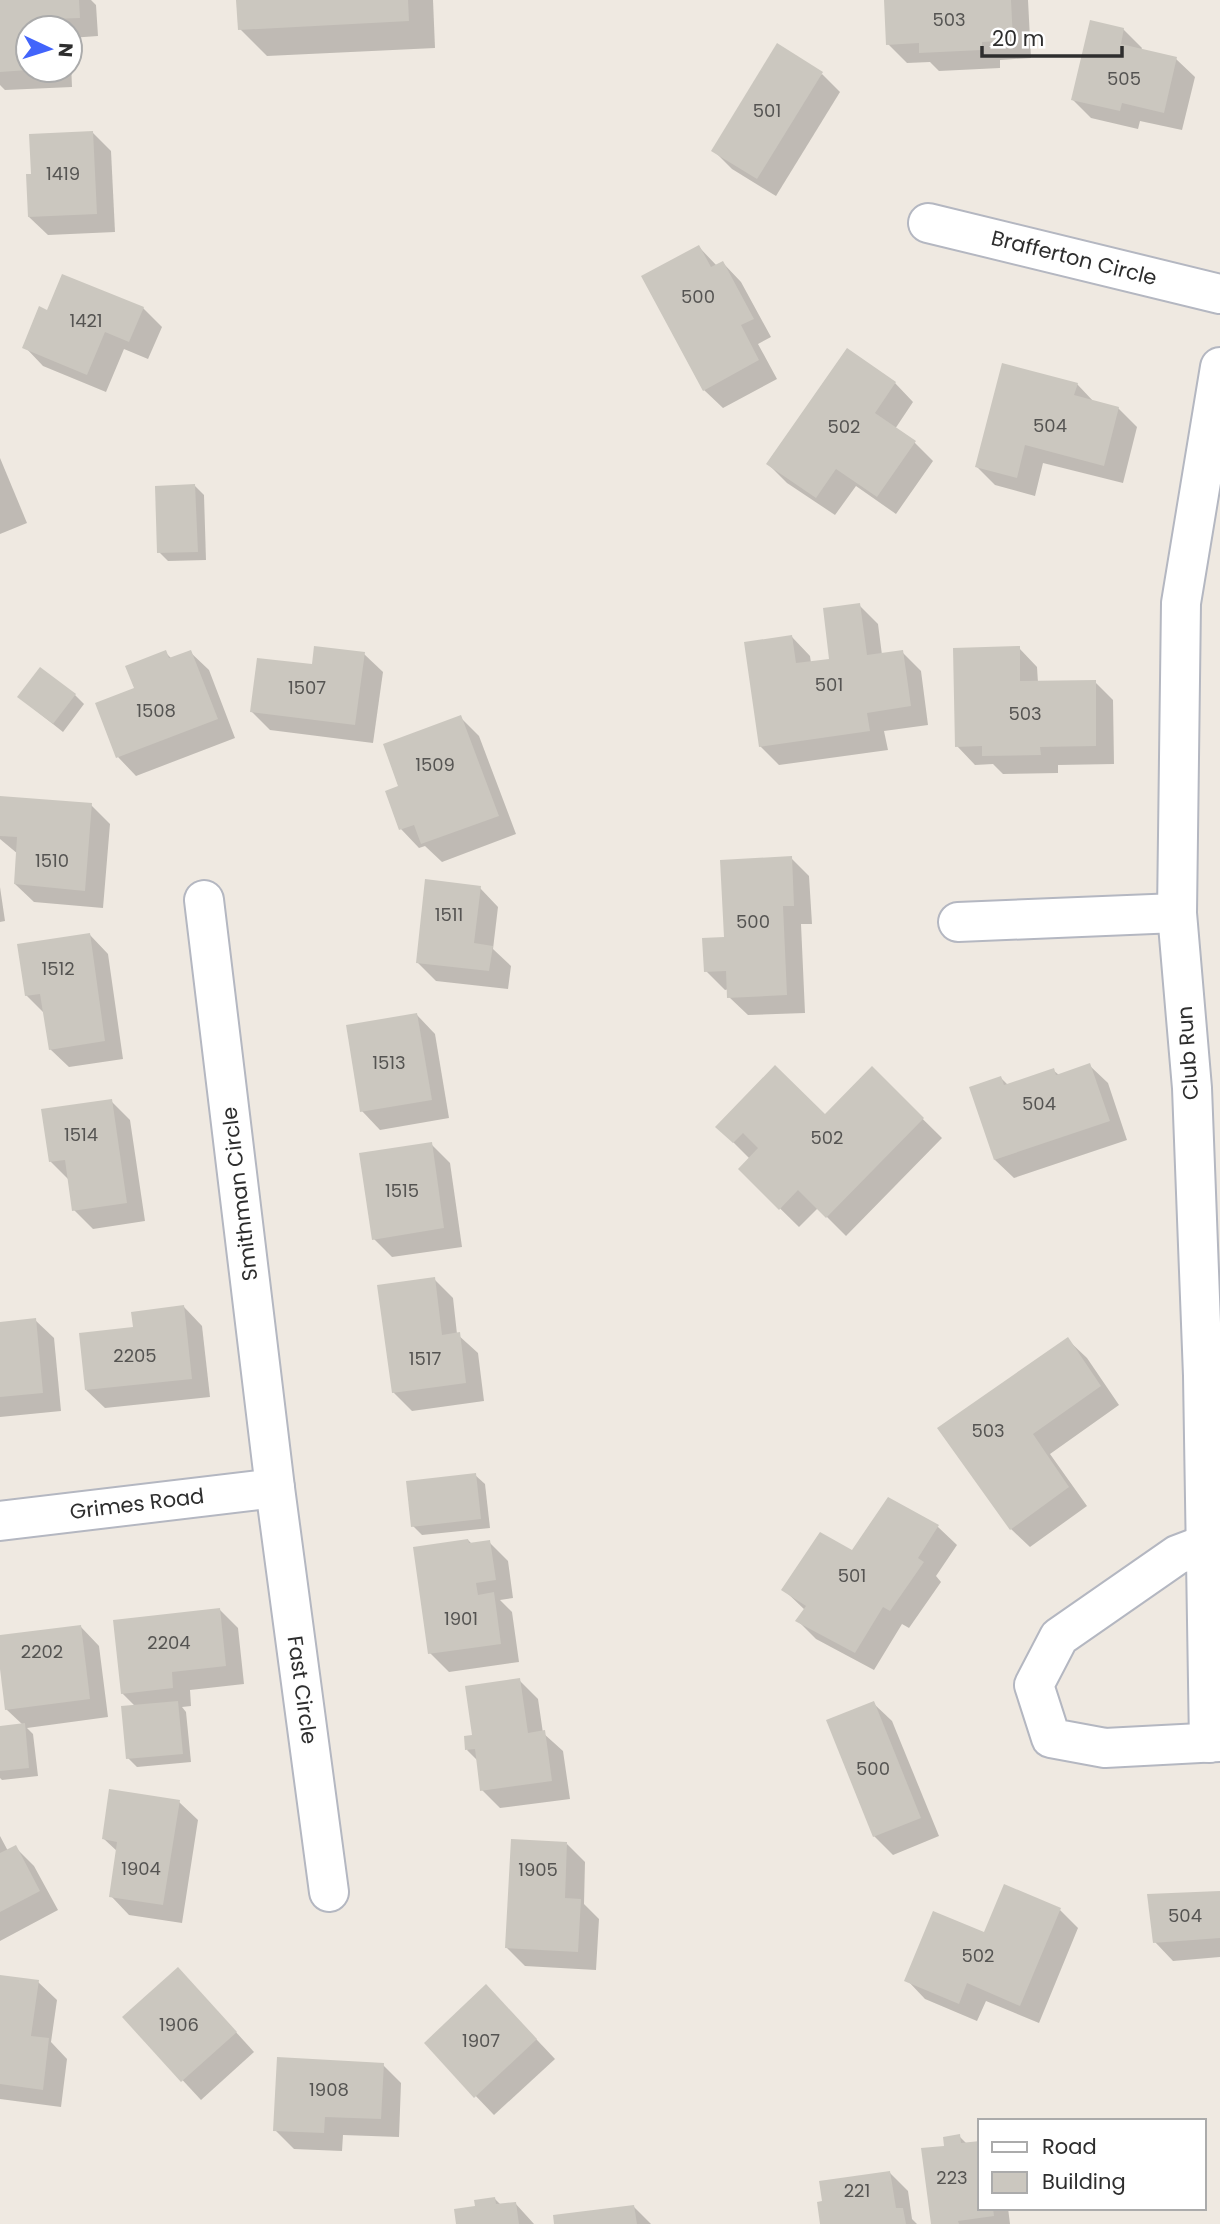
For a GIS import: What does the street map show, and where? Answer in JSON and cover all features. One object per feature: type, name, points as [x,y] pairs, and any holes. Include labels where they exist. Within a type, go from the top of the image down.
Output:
[{"type":"street","name":"Brafferton Circle","points":[[928,223],[1220,294]]},
{"type":"street","name":"Club Run","points":[[1214,1742],[1203,1376],[1206,1087],[1177,913],[1181,603],[1220,367]]},
{"type":"street","name":"Smithman Circle","points":[[204,900],[275,1488]]},
{"type":"street","points":[[958,922],[1177,913]]},
{"type":"street","name":"Grimes Road","points":[[0,1521],[275,1488]]},
{"type":"street","name":"Fast Circle","points":[[275,1488],[329,1892]]},
{"type":"street","points":[[1206,1544],[1177,1555],[1059,1637],[1034,1685],[1051,1738],[1105,1748],[1214,1742]]},
{"type":"building","points":[[0,0],[79,0],[80,14],[14,14],[14,71],[0,72]]},
{"type":"building","points":[[236,0],[408,0],[409,21],[238,30]]},
{"type":"building","points":[[884,0],[1011,0],[1013,40],[982,42],[982,50],[919,53],[919,43],[886,45]]},
{"type":"building","points":[[1090,20],[1124,28],[1121,44],[1177,57],[1164,113],[1122,103],[1120,111],[1071,100]]},
{"type":"building","points":[[777,43],[823,72],[757,179],[711,151]]},
{"type":"building","points":[[93,131],[97,214],[28,217],[26,174],[31,174],[29,134]]},
{"type":"building","points":[[699,245],[711,267],[723,261],[754,319],[741,325],[759,360],[703,391],[641,276]]},
{"type":"building","points":[[62,274],[144,307],[129,342],[105,332],[87,375],[22,348],[39,306],[47,310]]},
{"type":"building","points":[[847,348],[896,382],[875,413],[916,441],[877,497],[836,469],[816,498],[766,464]]},
{"type":"building","points":[[1002,363],[1078,383],[1074,395],[1119,407],[1104,466],[1025,445],[1017,478],[975,467]]},
{"type":"building","points":[[195,484],[198,552],[157,553],[155,486]]},
{"type":"building","points":[[860,603],[867,655],[903,650],[911,706],[867,713],[870,731],[759,747],[744,642],[792,635],[796,663],[829,659],[823,608]]},
{"type":"building","points":[[314,646],[365,652],[355,725],[250,712],[257,658],[312,664]]},
{"type":"building","points":[[1020,646],[1020,681],[1096,680],[1096,746],[1040,747],[1041,755],[982,756],[982,746],[955,747],[953,648]]},
{"type":"building","points":[[166,650],[169,658],[191,650],[218,719],[116,758],[95,703],[134,688],[125,666]]},
{"type":"building","points":[[40,667],[76,694],[53,724],[17,697]]},
{"type":"building","points":[[461,715],[499,816],[421,844],[414,825],[399,830],[385,791],[398,786],[383,744]]},
{"type":"building","points":[[0,796],[92,803],[85,891],[14,884],[17,837],[0,836]]},
{"type":"building","points":[[792,856],[794,906],[783,906],[787,995],[727,998],[726,971],[704,972],[702,938],[724,937],[720,860]]},
{"type":"building","points":[[425,879],[481,886],[474,943],[493,946],[489,971],[416,963]]},
{"type":"building","points":[[90,933],[105,1041],[49,1050],[40,994],[25,996],[17,944]]},
{"type":"building","points":[[417,1013],[432,1100],[360,1112],[346,1025]]},
{"type":"building","points":[[1090,1063],[1110,1121],[994,1160],[969,1087],[1001,1076],[1004,1085],[1054,1068],[1056,1075]]},
{"type":"building","points":[[775,1065],[825,1114],[872,1066],[924,1118],[826,1218],[798,1190],[779,1210],[738,1169],[758,1148],[743,1133],[733,1143],[715,1127]]},
{"type":"building","points":[[112,1099],[127,1203],[72,1211],[65,1160],[49,1162],[41,1109]]},
{"type":"building","points":[[432,1142],[444,1228],[372,1240],[359,1153]]},
{"type":"building","points":[[435,1277],[442,1335],[460,1332],[466,1383],[392,1393],[377,1285]]},
{"type":"building","points":[[184,1305],[192,1379],[85,1390],[79,1333],[133,1327],[131,1312]]},
{"type":"building","points":[[36,1318],[43,1393],[0,1397],[0,1322]]},
{"type":"building","points":[[1068,1337],[1101,1386],[1033,1434],[1069,1487],[1010,1530],[937,1428]]},
{"type":"building","points":[[476,1473],[481,1519],[411,1527],[406,1481]]},
{"type":"building","points":[[888,1497],[939,1525],[918,1558],[924,1562],[890,1611],[883,1607],[855,1653],[795,1621],[806,1606],[781,1590],[820,1532],[852,1550]]},
{"type":"building","points":[[468,1539],[469,1543],[490,1540],[496,1580],[476,1583],[478,1595],[494,1592],[501,1644],[428,1654],[413,1547]]},
{"type":"building","points":[[220,1608],[226,1666],[172,1672],[173,1688],[121,1694],[113,1620]]},
{"type":"building","points":[[81,1625],[90,1699],[5,1710],[0,1669],[0,1635]]},
{"type":"building","points":[[520,1678],[528,1733],[545,1730],[552,1781],[480,1791],[475,1749],[465,1750],[464,1736],[472,1735],[465,1686]]},
{"type":"building","points":[[178,1701],[183,1754],[126,1759],[121,1706]]},
{"type":"building","points":[[874,1701],[921,1818],[873,1837],[826,1720]]},
{"type":"building","points":[[25,1723],[29,1768],[0,1771],[0,1726]]},
{"type":"building","points":[[109,1789],[180,1800],[163,1905],[109,1897],[117,1842],[102,1839]]},
{"type":"building","points":[[511,1839],[567,1842],[565,1898],[581,1899],[578,1952],[505,1948]]},
{"type":"building","points":[[16,1845],[40,1891],[0,1912],[0,1853]]},
{"type":"building","points":[[1004,1884],[1061,1908],[1020,2006],[967,1983],[959,2004],[904,1981],[933,1911],[984,1932]]},
{"type":"building","points":[[1220,1891],[1220,1938],[1153,1943],[1147,1894]]},
{"type":"building","points":[[178,1967],[237,2032],[181,2082],[122,2017]]},
{"type":"building","points":[[0,1975],[39,1980],[31,2036],[49,2038],[43,2090],[0,2084]]},
{"type":"building","points":[[486,1984],[537,2039],[474,2098],[424,2043]]},
{"type":"building","points":[[277,2057],[384,2063],[381,2119],[325,2117],[324,2133],[273,2131]]},
{"type":"building","points":[[960,2134],[961,2143],[978,2141],[978,2210],[993,2210],[994,2216],[958,2221],[959,2224],[931,2224],[921,2148],[944,2146],[943,2137]]},
{"type":"building","points":[[890,2171],[896,2208],[903,2208],[906,2224],[820,2224],[817,2202],[822,2201],[819,2181]]},
{"type":"building","points":[[495,2197],[496,2204],[516,2202],[519,2224],[456,2224],[454,2209],[475,2206],[474,2200]]},
{"type":"building","points":[[634,2205],[637,2224],[554,2224],[553,2215]]}]
